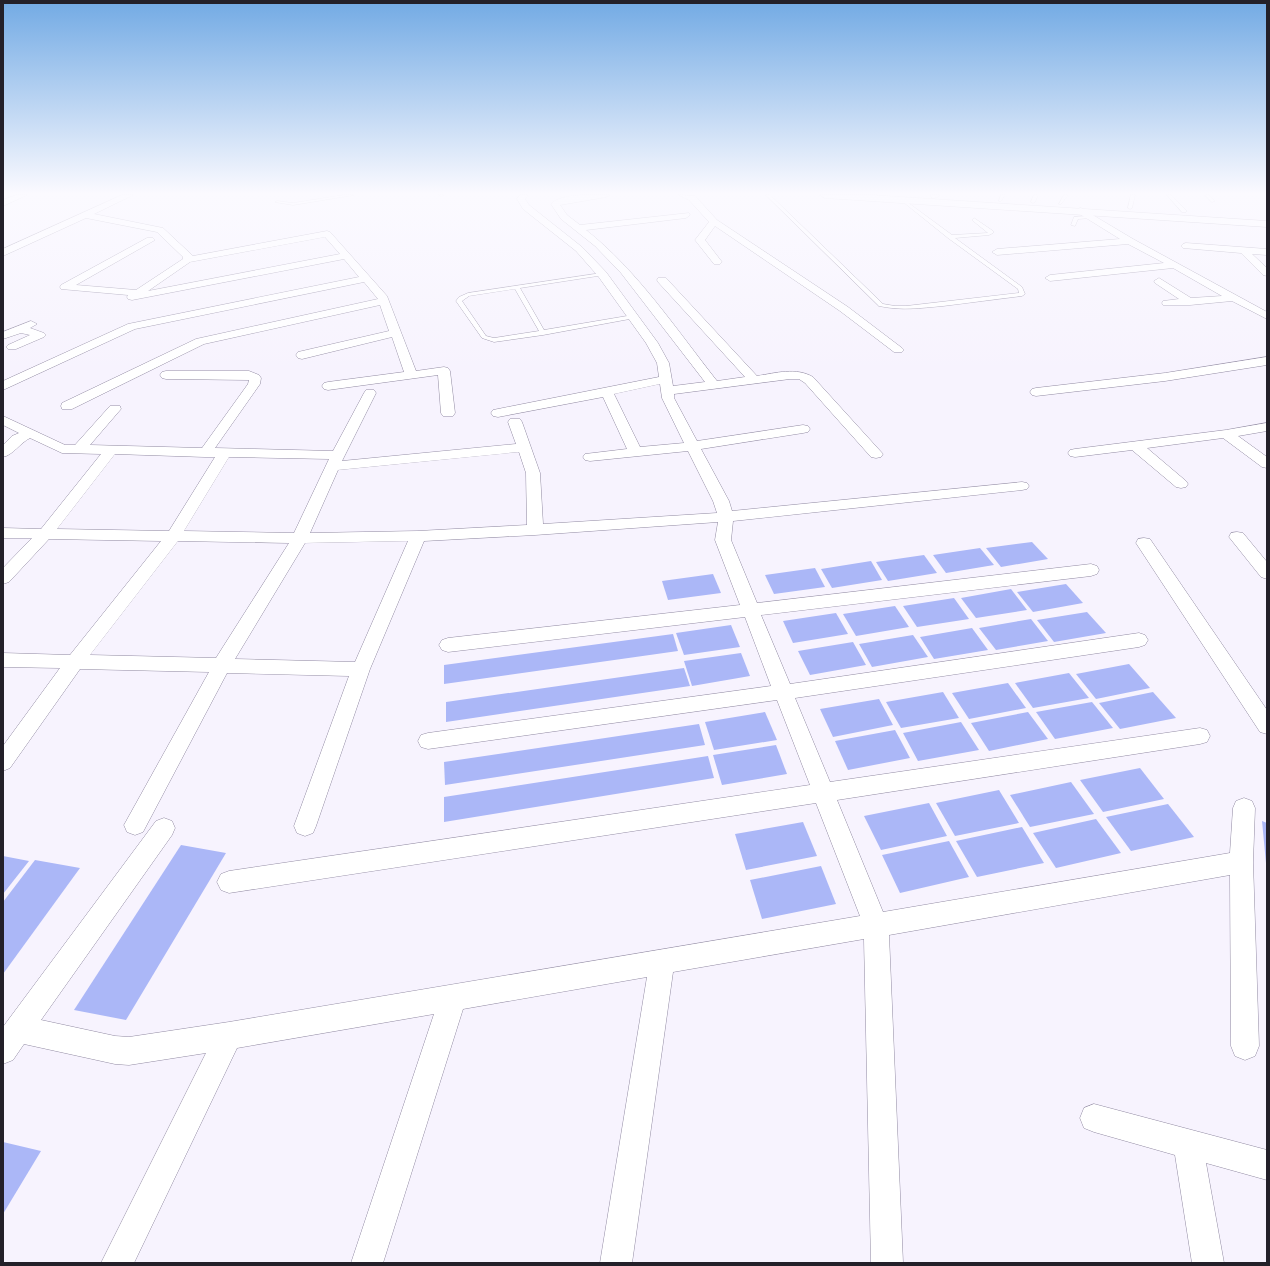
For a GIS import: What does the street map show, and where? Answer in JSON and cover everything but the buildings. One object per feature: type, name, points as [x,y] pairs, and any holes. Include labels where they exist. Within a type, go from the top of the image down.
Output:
[{"type":"street","points":[[125,254],[65,287],[138,293]]},
{"type":"street","points":[[186,254],[188,256],[187,260]]},
{"type":"street","points":[[219,254],[187,260],[132,297],[347,256],[382,296],[411,375]]},
{"type":"street","points":[[584,254],[602,274],[643,330],[664,364],[668,398],[721,501],[726,517],[723,540],[876,926],[887,1263]]},
{"type":"street","points":[[608,254],[625,271],[712,384]]},
{"type":"street","points":[[711,254],[717,262]]},
{"type":"street","points":[[763,254],[844,309],[898,350]]},
{"type":"street","points":[[1155,254],[1267,316]]},
{"type":"street","points":[[1247,254],[1267,273]]},
{"type":"street","points":[[1050,278],[1176,265]]},
{"type":"street","points":[[3,386],[132,326],[367,278]]},
{"type":"street","points":[[662,280],[753,379]]},
{"type":"street","points":[[1159,281],[1190,302]]},
{"type":"street","points":[[1167,303],[1235,298]]},
{"type":"street","points":[[67,406],[200,341],[384,301]]},
{"type":"street","points":[[643,330],[699,322]]},
{"type":"street","points":[[3,337],[32,324]]},
{"type":"street","points":[[12,347],[40,335],[21,329]]},
{"type":"street","points":[[302,355],[396,333]]},
{"type":"street","points":[[3,337],[24,342]]},
{"type":"street","points":[[1036,392],[1165,377],[1267,361]]},
{"type":"street","points":[[328,386],[444,371],[448,413]]},
{"type":"street","points":[[166,374],[249,375],[255,378],[254,384],[205,453]]},
{"type":"street","points":[[498,413],[607,392],[666,385],[712,384],[795,374],[809,380],[876,454]]},
{"type":"street","points":[[607,392],[635,452]]},
{"type":"street","points":[[135,826],[222,665],[300,538],[335,460],[370,393]]},
{"type":"street","points":[[78,450],[115,409]]},
{"type":"street","points":[[3,420],[62,449],[78,450],[224,453],[335,460],[524,447]]},
{"type":"street","points":[[515,422],[533,473],[535,494],[535,530]]},
{"type":"street","points":[[1075,453],[1226,434],[1267,427]]},
{"type":"street","points":[[590,457],[693,446],[803,430]]},
{"type":"street","points":[[3,453],[17,439],[30,433]]},
{"type":"street","points":[[1226,434],[1267,464]]},
{"type":"street","points":[[1135,446],[1181,484]]},
{"type":"street","points":[[3,578],[46,533],[111,450]]},
{"type":"street","points":[[3,762],[75,662],[174,535],[224,453]]},
{"type":"street","points":[[3,533],[300,538],[418,536],[535,530],[726,517],[1022,486]]},
{"type":"street","points":[[305,826],[361,669],[418,536]]},
{"type":"street","points":[[1237,537],[1267,573]]},
{"type":"street","points":[[1144,543],[1264,716]]},
{"type":"street","points":[[448,645],[1090,570]]},
{"type":"street","points":[[428,741],[784,692],[1139,640]]},
{"type":"street","points":[[3,660],[361,669]]},
{"type":"street","points":[[229,882],[1200,736]]},
{"type":"street","points":[[1244,808],[1241,862],[1245,1046]]},
{"type":"street","points":[[3,1050],[164,828]]},
{"type":"street","points":[[18,1029],[115,1050],[129,1051],[229,1036],[453,998],[1241,862]]},
{"type":"street","points":[[616,1263],[662,962]]},
{"type":"street","points":[[367,1263],[453,998]]},
{"type":"street","points":[[117,1263],[229,1036]]},
{"type":"street","points":[[1094,1118],[1267,1165]]},
{"type":"street","points":[[1188,1144],[1208,1263]]},
{"type":"lane","points":[[829,254],[881,305],[895,308],[963,302],[1022,294],[1020,288],[973,254]]},
{"type":"lane","points":[[602,274],[468,296],[461,298],[460,301],[486,339],[494,340],[633,318]]},
{"type":"lane","points":[[517,288],[543,333]]}]
